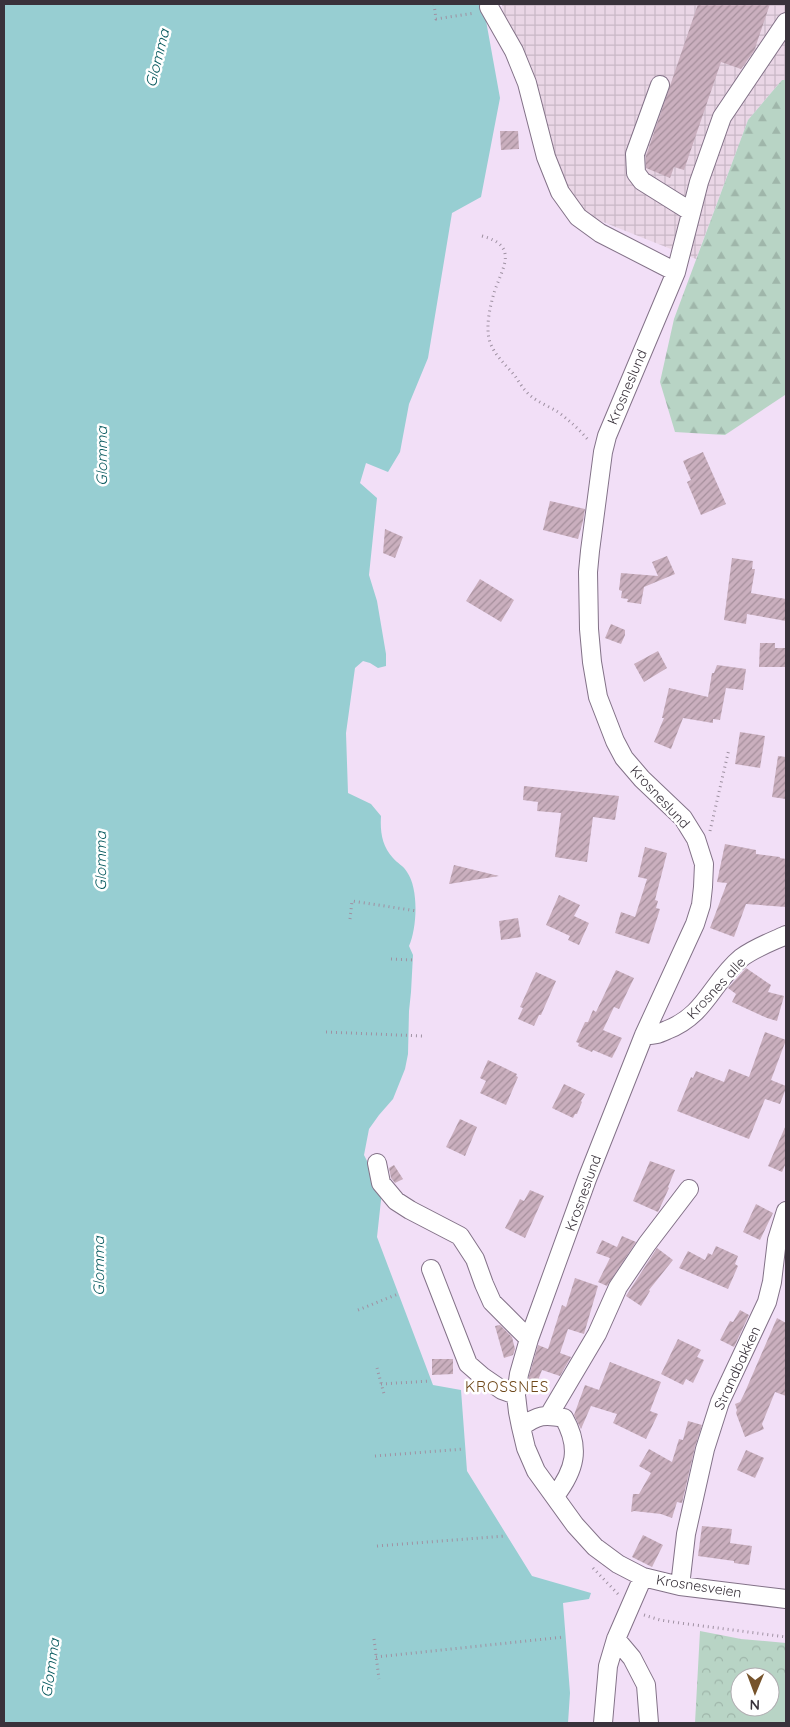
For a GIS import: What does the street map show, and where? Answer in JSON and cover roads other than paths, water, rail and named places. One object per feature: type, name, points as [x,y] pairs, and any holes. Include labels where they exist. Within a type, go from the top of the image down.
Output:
[{"type":"street","points":[[487,9],[514,51],[527,83],[546,157],[560,192],[578,217],[600,232],[676,272]]},
{"type":"street","name":"Krosneslund","points":[[521,1426],[516,1395],[519,1374],[529,1339],[586,1179],[644,1035],[689,938],[701,905],[703,887],[704,864],[696,839],[683,818],[642,779],[624,758],[615,741],[594,682],[590,646],[588,572],[603,452],[619,406],[676,272],[690,211],[722,117],[786,22]]},
{"type":"street","points":[[660,85],[635,154],[636,173],[642,181],[690,211]]},
{"type":"street","name":"Krosnes alle","points":[[644,1035],[653,1036],[671,1029],[692,1016],[701,1008],[732,967],[742,958],[786,935]]},
{"type":"street","points":[[377,1163],[381,1183],[396,1201],[460,1236],[475,1259],[492,1302],[529,1339]]},
{"type":"street","points":[[549,1415],[597,1334],[618,1287],[689,1188]]},
{"type":"street","name":"Strandbakken","points":[[680,1586],[686,1534],[705,1449],[720,1402],[767,1302],[772,1282],[777,1240],[786,1211]]},
{"type":"street","points":[[430,1269],[468,1364],[502,1390],[516,1395]]},
{"type":"street","points":[[521,1426],[534,1417],[549,1415],[564,1418],[571,1430],[574,1445],[573,1463],[567,1480],[555,1496]]},
{"type":"street","name":"Krosnesveien","points":[[521,1426],[526,1448],[536,1471],[576,1525],[595,1547],[618,1564],[643,1576],[680,1586],[786,1599]]},
{"type":"street","points":[[603,1723],[608,1666],[616,1639],[643,1576]]},
{"type":"street","points":[[616,1639],[632,1658],[646,1685],[649,1723]]},
{"type":"water","name":"Glomma","points":[[4,4],[483,4],[500,98],[481,197],[452,213],[428,358],[409,404],[400,452],[388,472],[366,463],[360,483],[377,498],[369,575],[377,601],[386,654],[386,666],[378,668],[363,661],[355,668],[346,733],[348,793],[371,804],[381,816],[381,833],[384,844],[389,853],[406,870],[411,879],[416,909],[414,929],[409,946],[413,955],[408,1054],[405,1069],[393,1099],[369,1129],[364,1155],[382,1191],[377,1237],[433,1385],[461,1390],[467,1471],[532,1576],[591,1593],[589,1599],[563,1603],[570,1693],[568,1723],[4,1723]]},
{"type":"district","name":"KROSSNES","points":[[507,1386]]}]
